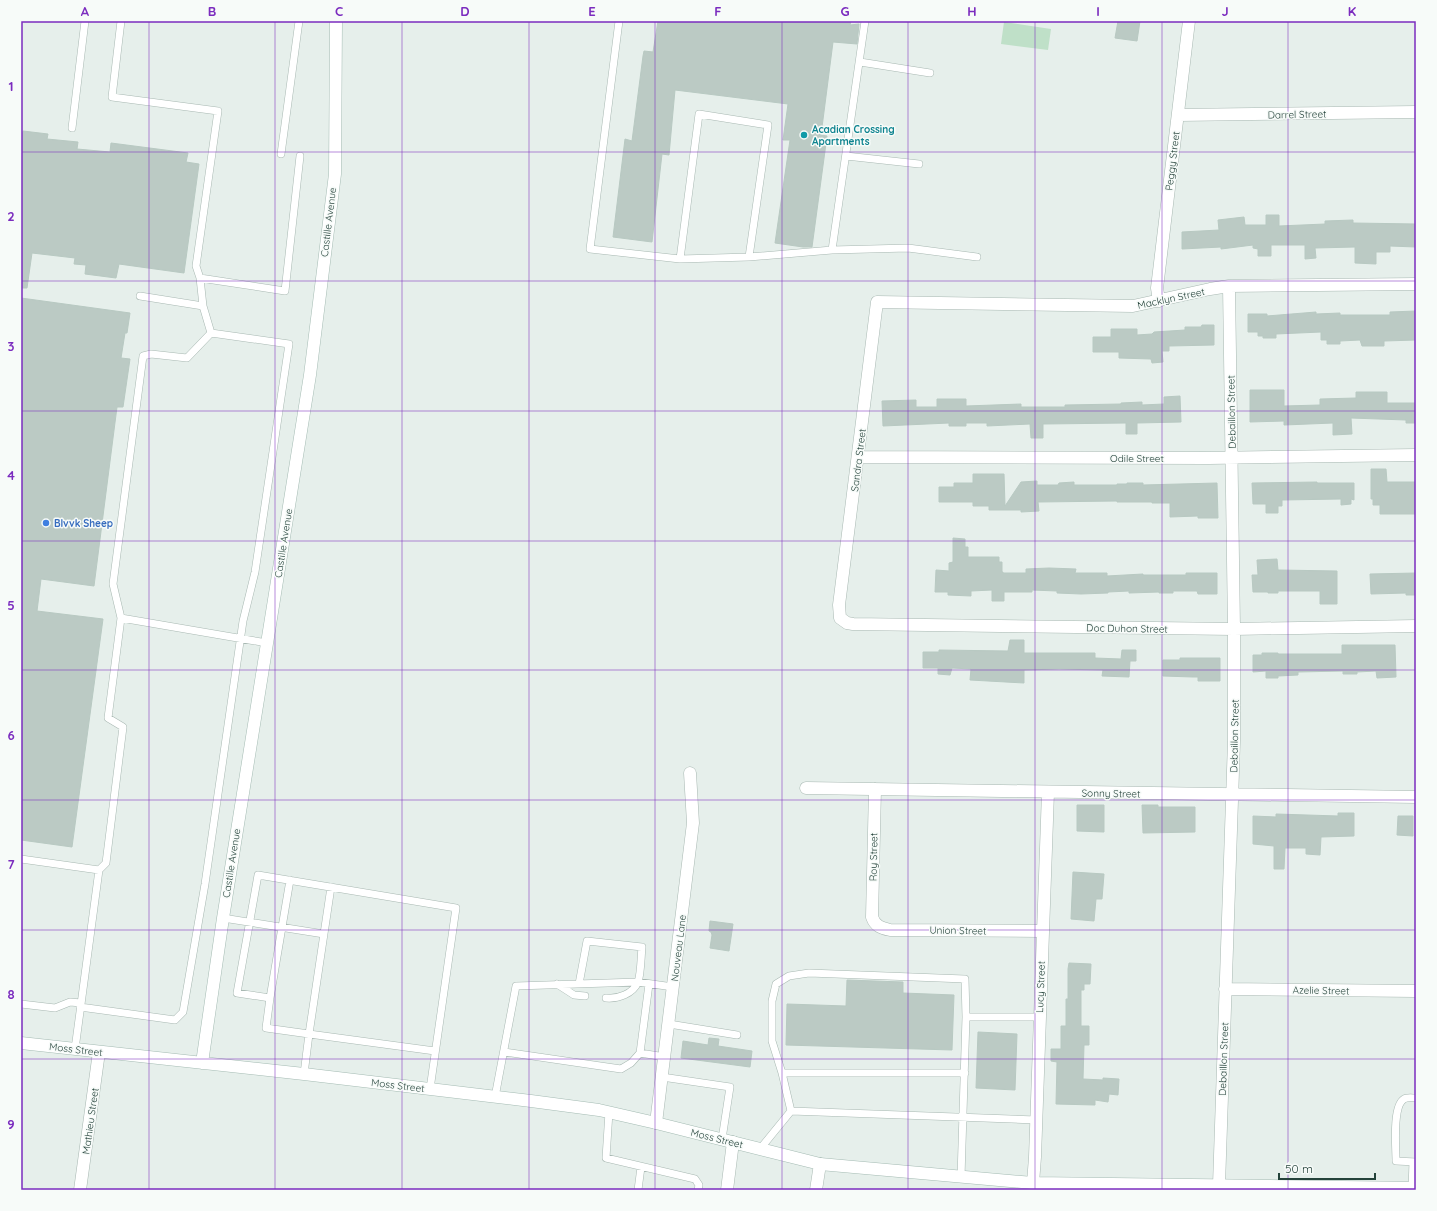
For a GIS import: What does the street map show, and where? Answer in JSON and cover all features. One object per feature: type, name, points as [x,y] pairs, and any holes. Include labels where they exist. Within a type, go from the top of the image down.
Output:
[{"type":"street","name":"Castille Avenue","points":[[202,1063],[223,918],[310,375],[335,174],[336,21]]},
{"type":"street","name":"Peggy Street","points":[[1159,301],[1157,288],[1189,21]]},
{"type":"street","name":"Darrel Street","points":[[1178,115],[1416,112]]},
{"type":"street","name":"Macklyn Street","points":[[877,302],[1133,306],[1229,286],[1416,284]]},
{"type":"street","name":"Debaillon Street","points":[[1219,1185],[1234,740],[1234,629],[1229,286]]},
{"type":"street","name":"Sandra Street","points":[[840,618],[839,605],[877,302]]},
{"type":"street","name":"Odile Street","points":[[858,457],[1232,457],[1416,455]]},
{"type":"street","name":"Doc Duhon Street","points":[[840,618],[847,623],[852,624],[1234,629],[1416,626]]},
{"type":"street","name":"Nouveau Lane","points":[[656,1123],[693,823],[690,773]]},
{"type":"street","name":"Sonny Street","points":[[806,788],[1416,797]]},
{"type":"street","name":"Roy Street","points":[[875,789],[872,917],[876,924]]},
{"type":"street","name":"Lucy Street","points":[[1033,1183],[1048,792]]},
{"type":"street","name":"Union Street","points":[[876,924],[890,930],[1042,931]]},
{"type":"street","name":"Azelie Street","points":[[1225,989],[1416,991]]},
{"type":"street","name":"Moss Street","points":[[21,1043],[304,1074],[609,1112],[820,1164],[1033,1183],[1132,1187],[1219,1185],[1414,1188]]},
{"type":"street","name":"Mathieu Street","points":[[80,1190],[99,1052]]},
{"type":"street","points":[[727,1140],[727,1190]]},
{"type":"street","points":[[816,1190],[820,1164]]},
{"type":"lane","points":[[72,128],[85,21]]},
{"type":"lane","points":[[121,21],[112,97],[218,111],[196,266],[200,278],[203,306],[211,333]]},
{"type":"lane","points":[[281,154],[300,21]]},
{"type":"lane","points":[[619,21],[590,249],[680,259],[749,257],[832,250],[908,248],[977,256]]},
{"type":"lane","points":[[832,250],[865,21]]},
{"type":"lane","points":[[860,62],[930,73]]},
{"type":"lane","points":[[680,259],[699,114],[768,126],[749,257]]},
{"type":"lane","points":[[200,278],[285,291],[300,156]]},
{"type":"lane","points":[[846,156],[919,164]]},
{"type":"lane","points":[[140,296],[203,306]]},
{"type":"lane","points":[[75,1049],[99,870],[106,863],[123,727],[108,718],[121,618],[113,584],[143,356],[151,354],[188,358],[211,333]]},
{"type":"lane","points":[[21,1004],[55,1008],[70,1002],[175,1020],[183,1012],[205,884],[240,639],[256,564],[289,344],[211,333]]},
{"type":"lane","points":[[121,618],[267,643]]},
{"type":"lane","points":[[21,859],[99,870]]},
{"type":"lane","points":[[270,998],[237,993],[258,874],[456,908],[430,1089]]},
{"type":"lane","points":[[290,880],[266,1028],[435,1051]]},
{"type":"lane","points":[[304,1074],[331,887]]},
{"type":"lane","points":[[223,918],[324,934]]},
{"type":"lane","points":[[579,984],[587,941],[642,947],[638,982],[630,992],[619,997],[606,998]]},
{"type":"lane","points":[[791,1111],[772,1040],[772,1001],[776,984],[789,976],[809,974],[965,979],[966,1017],[961,1177]]},
{"type":"lane","points":[[495,1097],[516,986],[638,982],[673,987]]},
{"type":"lane","points":[[557,984],[574,995],[585,996]]},
{"type":"lane","points":[[504,1052],[621,1070],[640,1053],[649,984]]},
{"type":"lane","points":[[966,1017],[1040,1017]]},
{"type":"lane","points":[[669,1024],[737,1035]]},
{"type":"lane","points":[[640,1053],[664,1057]]},
{"type":"lane","points":[[782,1073],[964,1073]]},
{"type":"lane","points":[[662,1077],[730,1088],[727,1140]]},
{"type":"lane","points":[[1414,1188],[1414,1162],[1396,1161],[1396,1112],[1399,1103],[1405,1098],[1416,1098]]},
{"type":"lane","points":[[791,1111],[1036,1120]]},
{"type":"lane","points":[[760,1149],[791,1111]]},
{"type":"lane","points":[[609,1112],[606,1158],[695,1179],[698,1185],[698,1190]]},
{"type":"lane","points":[[638,1190],[641,1167]]},
{"type":"green space","points":[[1004,22],[1051,29],[1048,50],[1001,44]]},
{"type":"building","name":"Acadian Crossing Apartments","points":[[658,21],[851,21],[850,25],[859,24],[857,44],[833,42],[821,135],[827,136],[812,247],[775,243],[790,140],[783,140],[788,104],[675,90],[669,155],[662,154],[652,242],[613,237],[625,139],[632,141],[644,51],[653,52]]},
{"type":"building","points":[[1118,21],[1140,21],[1137,41],[1115,38]]},
{"type":"building","points":[[23,131],[48,134],[47,139],[78,142],[77,149],[110,152],[111,143],[188,153],[186,162],[199,164],[184,273],[119,264],[116,278],[85,274],[86,265],[74,264],[75,258],[32,253],[27,288],[21,288],[21,136]]},
{"type":"building","points":[[1266,215],[1279,215],[1279,226],[1325,224],[1325,221],[1353,220],[1353,223],[1416,224],[1416,247],[1390,246],[1390,252],[1376,252],[1376,264],[1355,263],[1355,247],[1315,248],[1316,258],[1305,259],[1305,245],[1271,245],[1271,256],[1258,256],[1258,249],[1253,248],[1253,245],[1221,249],[1221,247],[1182,249],[1182,232],[1219,230],[1218,220],[1244,217],[1245,225],[1266,225]]},
{"type":"building","points":[[21,298],[130,313],[121,358],[130,359],[123,407],[117,407],[94,586],[41,579],[37,611],[103,619],[72,847],[21,840]]},
{"type":"building","points":[[1416,311],[1416,340],[1384,341],[1384,346],[1362,346],[1360,340],[1340,341],[1340,344],[1327,344],[1327,340],[1321,340],[1321,332],[1276,334],[1276,338],[1263,338],[1263,336],[1258,336],[1258,332],[1248,332],[1248,314],[1267,314],[1267,316],[1316,312],[1316,314],[1340,313],[1340,315],[1390,315],[1390,312]]},
{"type":"building","points":[[1202,325],[1214,325],[1214,345],[1169,346],[1169,351],[1162,351],[1163,362],[1152,363],[1151,359],[1119,358],[1119,352],[1093,352],[1093,337],[1111,337],[1111,329],[1137,329],[1137,335],[1152,334],[1154,332],[1185,330],[1185,327],[1201,327]]},
{"type":"building","points":[[1250,390],[1284,390],[1284,406],[1320,405],[1320,399],[1356,398],[1356,392],[1387,392],[1387,403],[1416,403],[1416,423],[1406,423],[1406,420],[1351,418],[1352,434],[1333,435],[1333,423],[1284,425],[1284,421],[1250,422]]},
{"type":"building","points":[[1180,396],[1181,422],[1137,423],[1137,434],[1126,434],[1126,423],[1043,424],[1043,438],[1031,438],[1030,424],[987,426],[987,423],[966,423],[966,426],[949,426],[949,423],[883,426],[882,401],[916,400],[916,407],[937,407],[937,399],[966,399],[966,406],[1021,404],[1021,407],[1065,407],[1065,405],[1142,402],[1142,405],[1164,404],[1164,397]]},
{"type":"building","points":[[1371,469],[1386,469],[1387,482],[1416,482],[1416,514],[1380,514],[1380,505],[1373,505],[1373,499],[1371,499]]},
{"type":"building","points":[[973,474],[1004,474],[1005,506],[1021,482],[1037,481],[1037,485],[1058,485],[1059,483],[1074,482],[1074,485],[1117,485],[1127,483],[1143,483],[1143,485],[1217,483],[1218,518],[1198,518],[1198,516],[1170,517],[1170,503],[1117,501],[1038,502],[1039,511],[1021,512],[1021,510],[989,510],[989,506],[973,506],[973,502],[939,502],[939,487],[954,487],[954,483],[973,483]]},
{"type":"building","points":[[1252,483],[1354,483],[1354,500],[1351,499],[1351,504],[1341,505],[1341,499],[1282,500],[1282,506],[1278,506],[1278,513],[1266,513],[1266,504],[1253,504]]},
{"type":"building","points":[[953,538],[965,539],[965,547],[968,547],[968,557],[999,557],[999,562],[1002,562],[1003,573],[1026,573],[1026,569],[1049,568],[1076,569],[1075,573],[1107,573],[1107,576],[1217,573],[1217,594],[1198,594],[1197,591],[1173,591],[1173,593],[1129,593],[1129,591],[1081,594],[1032,590],[1032,592],[1004,592],[1004,601],[992,601],[992,590],[971,591],[971,596],[948,595],[948,592],[935,592],[936,570],[949,571],[949,563],[953,562]]},
{"type":"building","points":[[1277,559],[1278,570],[1337,571],[1337,604],[1320,604],[1320,591],[1278,591],[1278,593],[1253,592],[1252,575],[1258,575],[1257,560]]},
{"type":"building","points":[[1416,573],[1416,595],[1406,595],[1406,593],[1371,594],[1370,574]]},
{"type":"building","points":[[1010,640],[1024,640],[1024,653],[1095,653],[1095,658],[1121,659],[1122,650],[1136,650],[1136,661],[1130,661],[1129,677],[1102,676],[1103,670],[1024,670],[1024,683],[970,680],[971,669],[952,668],[950,675],[938,674],[938,668],[923,668],[923,652],[939,652],[939,650],[1008,651]]},
{"type":"building","points":[[1342,645],[1395,645],[1396,677],[1377,678],[1376,671],[1357,672],[1357,674],[1343,674],[1343,671],[1298,672],[1298,675],[1266,678],[1266,671],[1253,672],[1253,655],[1262,655],[1262,653],[1342,654]]},
{"type":"building","points":[[1180,658],[1220,658],[1220,681],[1198,681],[1198,677],[1163,676],[1163,660],[1180,660]]},
{"type":"building","points":[[1077,805],[1104,805],[1104,832],[1077,831]]},
{"type":"building","points":[[1142,805],[1158,805],[1158,807],[1195,807],[1195,832],[1143,833]]},
{"type":"building","points":[[1338,813],[1354,813],[1354,836],[1321,837],[1320,855],[1306,854],[1306,848],[1285,848],[1284,869],[1274,869],[1274,846],[1253,844],[1253,816],[1276,817],[1276,814],[1338,816]]},
{"type":"building","points":[[1398,816],[1413,816],[1413,836],[1397,835]]},
{"type":"building","points":[[1073,872],[1104,874],[1102,899],[1096,899],[1094,921],[1071,919]]},
{"type":"building","points":[[710,921],[733,924],[729,951],[710,948],[712,935],[709,931]]},
{"type":"building","points":[[1069,963],[1091,964],[1090,984],[1084,984],[1084,990],[1081,990],[1081,1026],[1089,1026],[1089,1045],[1084,1045],[1083,1079],[1119,1079],[1118,1095],[1109,1094],[1108,1102],[1095,1100],[1095,1105],[1056,1104],[1057,1062],[1051,1061],[1051,1049],[1061,1049],[1061,1026],[1066,1026],[1066,999],[1068,999]]},
{"type":"building","points":[[847,980],[903,982],[903,993],[954,995],[952,1050],[786,1045],[787,1004],[846,1006]]},
{"type":"building","points":[[978,1032],[1017,1034],[1015,1090],[976,1088]]},
{"type":"building","points":[[709,1038],[719,1039],[718,1046],[752,1051],[750,1067],[681,1058],[683,1041],[708,1045]]},
{"type":"place","name":"Acadian Crossing Apartments","points":[[804,135]]},
{"type":"place","name":"Blvvk Sheep","points":[[46,523]]}]
